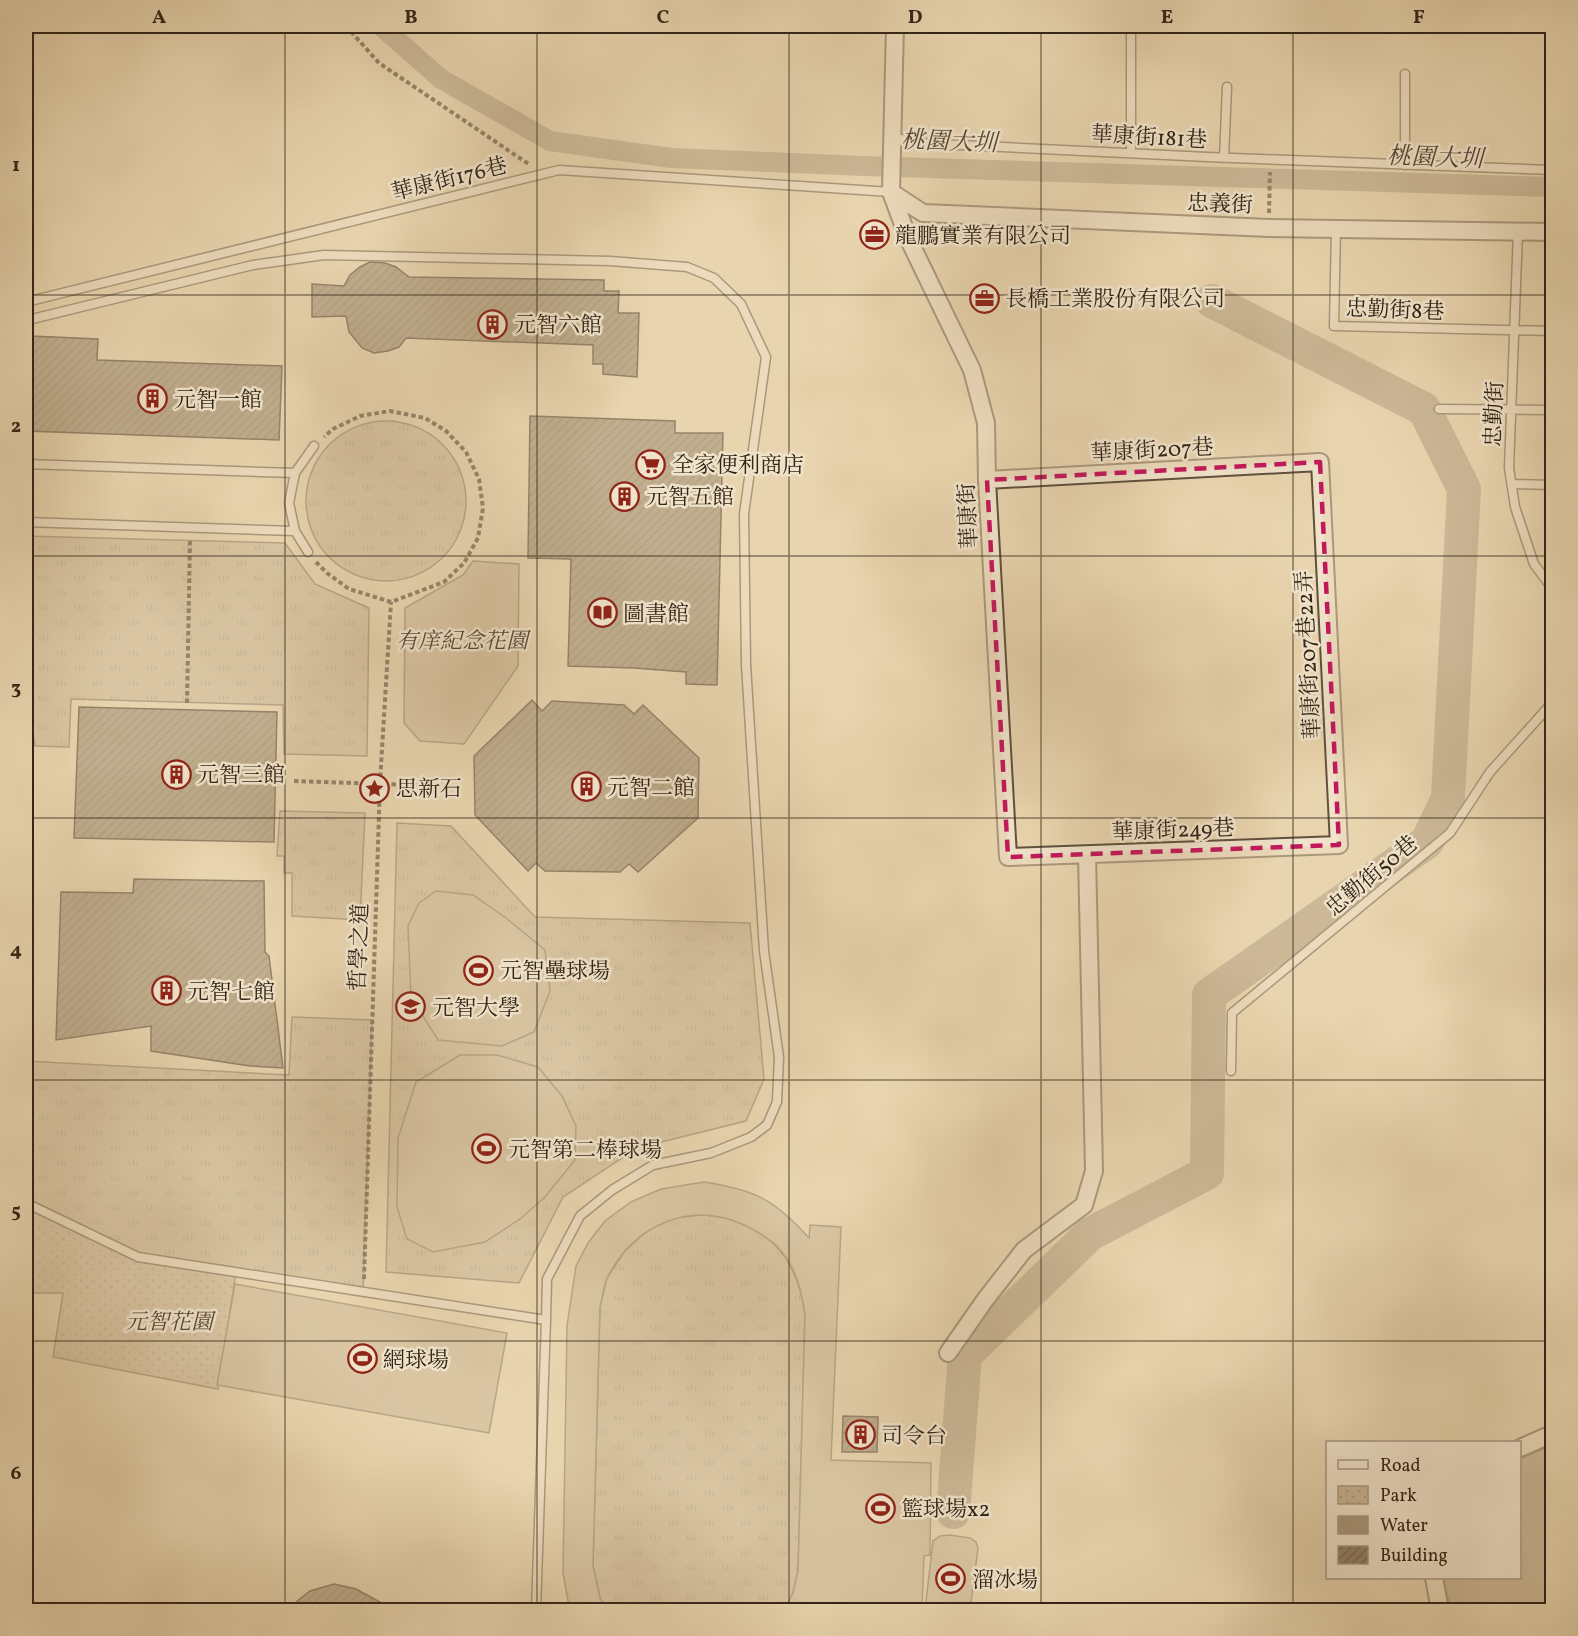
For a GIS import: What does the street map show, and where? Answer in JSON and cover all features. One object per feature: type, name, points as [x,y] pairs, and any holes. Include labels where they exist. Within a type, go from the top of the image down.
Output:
[{"type":"street","points":[[891,192],[895,26]]},
{"type":"street","name":"忠義街","points":[[891,192],[923,213],[1260,227],[1552,232]]},
{"type":"street","name":"華康街","points":[[891,192],[908,238],[972,370],[986,423],[987,480],[1008,857]]},
{"type":"street","name":"華康街207巷","points":[[987,480],[1320,462]]},
{"type":"street","name":"華康街207巷22弄","points":[[1320,462],[1339,845]]},
{"type":"street","name":"華康街249巷","points":[[1008,857],[1339,845]]},
{"type":"street","points":[[948,1353],[1024,1250],[1084,1205],[1094,1171],[1087,855]]},
{"type":"street","points":[[1521,1448],[1552,1434]]},
{"type":"street","points":[[1434,1579],[1440,1611]]},
{"type":"lane","points":[[1131,26],[1131,153]]},
{"type":"lane","points":[[1405,74],[1405,165]]},
{"type":"lane","points":[[1224,158],[1227,87]]},
{"type":"lane","name":"華康街181巷","points":[[892,137],[920,143],[1224,158],[1552,170]]},
{"type":"lane","name":"華康街176巷","points":[[26,302],[559,170],[891,192]]},
{"type":"lane","name":"忠勤街8巷","points":[[1336,229],[1334,327],[1514,330]]},
{"type":"lane","name":"忠勤街","points":[[1518,232],[1509,468],[1515,507],[1534,564],[1552,588]]},
{"type":"lane","points":[[26,323],[32,319],[253,265],[324,255],[610,261],[687,267],[714,278],[741,304],[766,357],[744,514],[746,665],[765,951],[779,1057],[777,1102],[767,1125],[751,1137],[711,1153],[653,1165],[612,1190],[580,1216],[547,1279],[536,1611]]},
{"type":"lane","points":[[1514,330],[1552,331]]},
{"type":"lane","points":[[1438,409],[1552,410]]},
{"type":"lane","points":[[308,552],[295,531],[289,503],[295,473],[314,446]]},
{"type":"lane","points":[[26,464],[295,473]]},
{"type":"lane","points":[[1512,484],[1552,485]]},
{"type":"lane","points":[[26,522],[295,531]]},
{"type":"lane","name":"忠勤街50巷","points":[[1232,1071],[1232,1013],[1450,833],[1490,772],[1552,703]]},
{"type":"lane","points":[[26,772],[26,801]]},
{"type":"lane","points":[[26,1203],[138,1257],[546,1320]]},
{"type":"path","points":[[346,26],[379,63],[544,174]]},
{"type":"path","points":[[1269,209],[1270,165]]},
{"type":"path","points":[[308,552],[327,573],[350,589],[391,602],[444,582],[464,563],[478,538],[483,508],[479,479],[466,452],[446,431],[425,418],[390,411],[360,416],[333,429],[314,446]]},
{"type":"path","points":[[187,702],[190,526]]},
{"type":"path","name":"哲學之道","points":[[363,1292],[380,782],[391,602]]},
{"type":"path","points":[[294,781],[380,782],[442,786]]},
{"type":"highlighted area","points":[[1320,462],[1339,845],[1008,857],[987,480]]},
{"type":"green space","points":[[386,421],[417,427],[442,445],[460,470],[466,501],[460,532],[442,557],[417,575],[386,581],[355,575],[330,557],[312,532],[306,501],[312,470],[330,445],[355,427]]},
{"type":"green space","points":[[26,536],[285,543],[315,584],[369,608],[367,756],[284,754],[283,705],[71,699],[69,747],[35,746],[26,680]]},
{"type":"green space","name":"有庠紀念花園","points":[[473,561],[519,564],[518,666],[464,744],[420,741],[404,723],[405,608],[463,575]]},
{"type":"green space","points":[[280,811],[365,813],[360,920],[292,916],[292,873],[284,873],[284,856],[277,856]]},
{"type":"green space","points":[[397,823],[451,826],[535,917],[750,923],[764,1079],[746,1121],[637,1148],[563,1197],[519,1283],[386,1272]]},
{"type":"green space","name":"元智壘球場","points":[[436,891],[473,895],[545,950],[550,991],[534,1032],[502,1046],[438,1040],[411,997],[408,926],[419,903]]},
{"type":"green space","points":[[292,1017],[372,1020],[363,1292],[138,1257],[26,1203],[26,1061],[289,1075]]},
{"type":"green space","name":"元智第二棒球場","points":[[460,1055],[497,1055],[538,1067],[562,1096],[576,1126],[575,1160],[544,1198],[520,1219],[485,1242],[433,1252],[407,1239],[397,1207],[398,1138],[416,1082]]},
{"type":"green space","points":[[704,1182],[737,1189],[762,1198],[785,1214],[809,1238],[810,1225],[841,1227],[831,1460],[931,1463],[930,1555],[924,1556],[922,1610],[784,1610],[793,1593],[798,1571],[805,1315],[802,1298],[798,1282],[787,1258],[773,1243],[744,1225],[724,1218],[704,1215],[666,1222],[649,1231],[619,1258],[606,1280],[600,1307],[593,1566],[600,1598],[607,1610],[573,1610],[568,1601],[563,1573],[567,1326],[576,1266],[588,1243],[605,1221],[631,1202],[661,1189]]},
{"type":"green space","name":"元智花園","points":[[26,1203],[138,1257],[236,1272],[218,1389],[53,1357],[63,1293],[26,1293]]},
{"type":"green space","points":[[701,1215],[734,1220],[750,1227],[775,1245],[792,1269],[802,1298],[805,1315],[798,1571],[793,1593],[784,1610],[607,1610],[600,1598],[593,1566],[600,1307],[607,1278],[625,1251],[648,1230],[674,1218]]},
{"type":"green space","name":"網球場","points":[[235,1284],[507,1333],[489,1433],[217,1385]]},
{"type":"green space","name":"溜冰場","points":[[940,1536],[970,1538],[976,1542],[978,1548],[970,1610],[925,1610],[933,1541]]},
{"type":"water","points":[[1552,1445],[1552,1610],[1451,1610],[1443,1579],[1521,1579],[1521,1459]]},
{"type":"building","name":"元智六館","points":[[370,262],[385,263],[396,267],[409,277],[604,280],[604,291],[619,291],[618,313],[639,313],[637,377],[603,374],[603,364],[593,364],[593,345],[406,338],[399,347],[388,351],[374,353],[362,348],[349,332],[346,316],[312,317],[312,284],[344,286],[350,275]]},
{"type":"building","name":"元智一館","points":[[31,336],[98,339],[97,360],[282,366],[279,440],[26,431],[26,361],[30,361]]},
{"type":"building","name":"元智五館","points":[[530,416],[675,421],[675,433],[723,433],[717,685],[686,684],[686,672],[568,666],[571,559],[528,558]]},
{"type":"building","name":"元智二館","points":[[532,700],[542,711],[552,701],[624,705],[634,714],[643,705],[699,758],[698,818],[638,872],[629,864],[620,872],[545,871],[536,863],[528,871],[475,815],[474,756]]},
{"type":"building","name":"元智三館","points":[[79,707],[277,712],[274,842],[74,838]]},
{"type":"building","name":"元智七館","points":[[134,879],[264,881],[265,952],[269,956],[283,1068],[250,1066],[151,1051],[151,1026],[56,1040],[61,892],[133,893]]},
{"type":"building","name":"司令台","points":[[843,1416],[878,1417],[877,1452],[842,1452]]},
{"type":"building","points":[[334,1584],[356,1589],[396,1611],[285,1611],[310,1591]]},
{"type":"waterway","name":"桃園大圳","points":[[381,26],[441,79],[550,141],[671,158],[1552,187]]},
{"type":"waterway","points":[[953,1512],[965,1355],[1090,1234],[1207,1173],[1209,995],[1427,842],[1448,798],[1464,489],[1424,409],[1212,301]]},
{"type":"place","name":"龍鵬實業有限公司","points":[[874,235]]},
{"type":"place","name":"長橋工業股份有限公司","points":[[984,298]]},
{"type":"place","name":"元智六館","points":[[493,324]]},
{"type":"place","name":"元智一館","points":[[153,399]]},
{"type":"place","name":"全家便利商店","points":[[651,464]]},
{"type":"place","name":"元智五館","points":[[625,496]]},
{"type":"place","name":"圖書館","points":[[602,613]]},
{"type":"place","name":"元智三館","points":[[176,774]]},
{"type":"place","name":"元智二館","points":[[586,787]]},
{"type":"place","name":"思新石","points":[[375,788]]},
{"type":"place","name":"元智壘球場","points":[[479,970]]},
{"type":"place","name":"元智七館","points":[[166,991]]},
{"type":"place","name":"元智大學","points":[[411,1007]]},
{"type":"place","name":"元智第二棒球場","points":[[487,1149]]},
{"type":"place","name":"網球場","points":[[362,1359]]},
{"type":"place","name":"司令台","points":[[860,1435]]},
{"type":"place","name":"籃球場x2","points":[[880,1508]]},
{"type":"place","name":"溜冰場","points":[[951,1579]]}]
